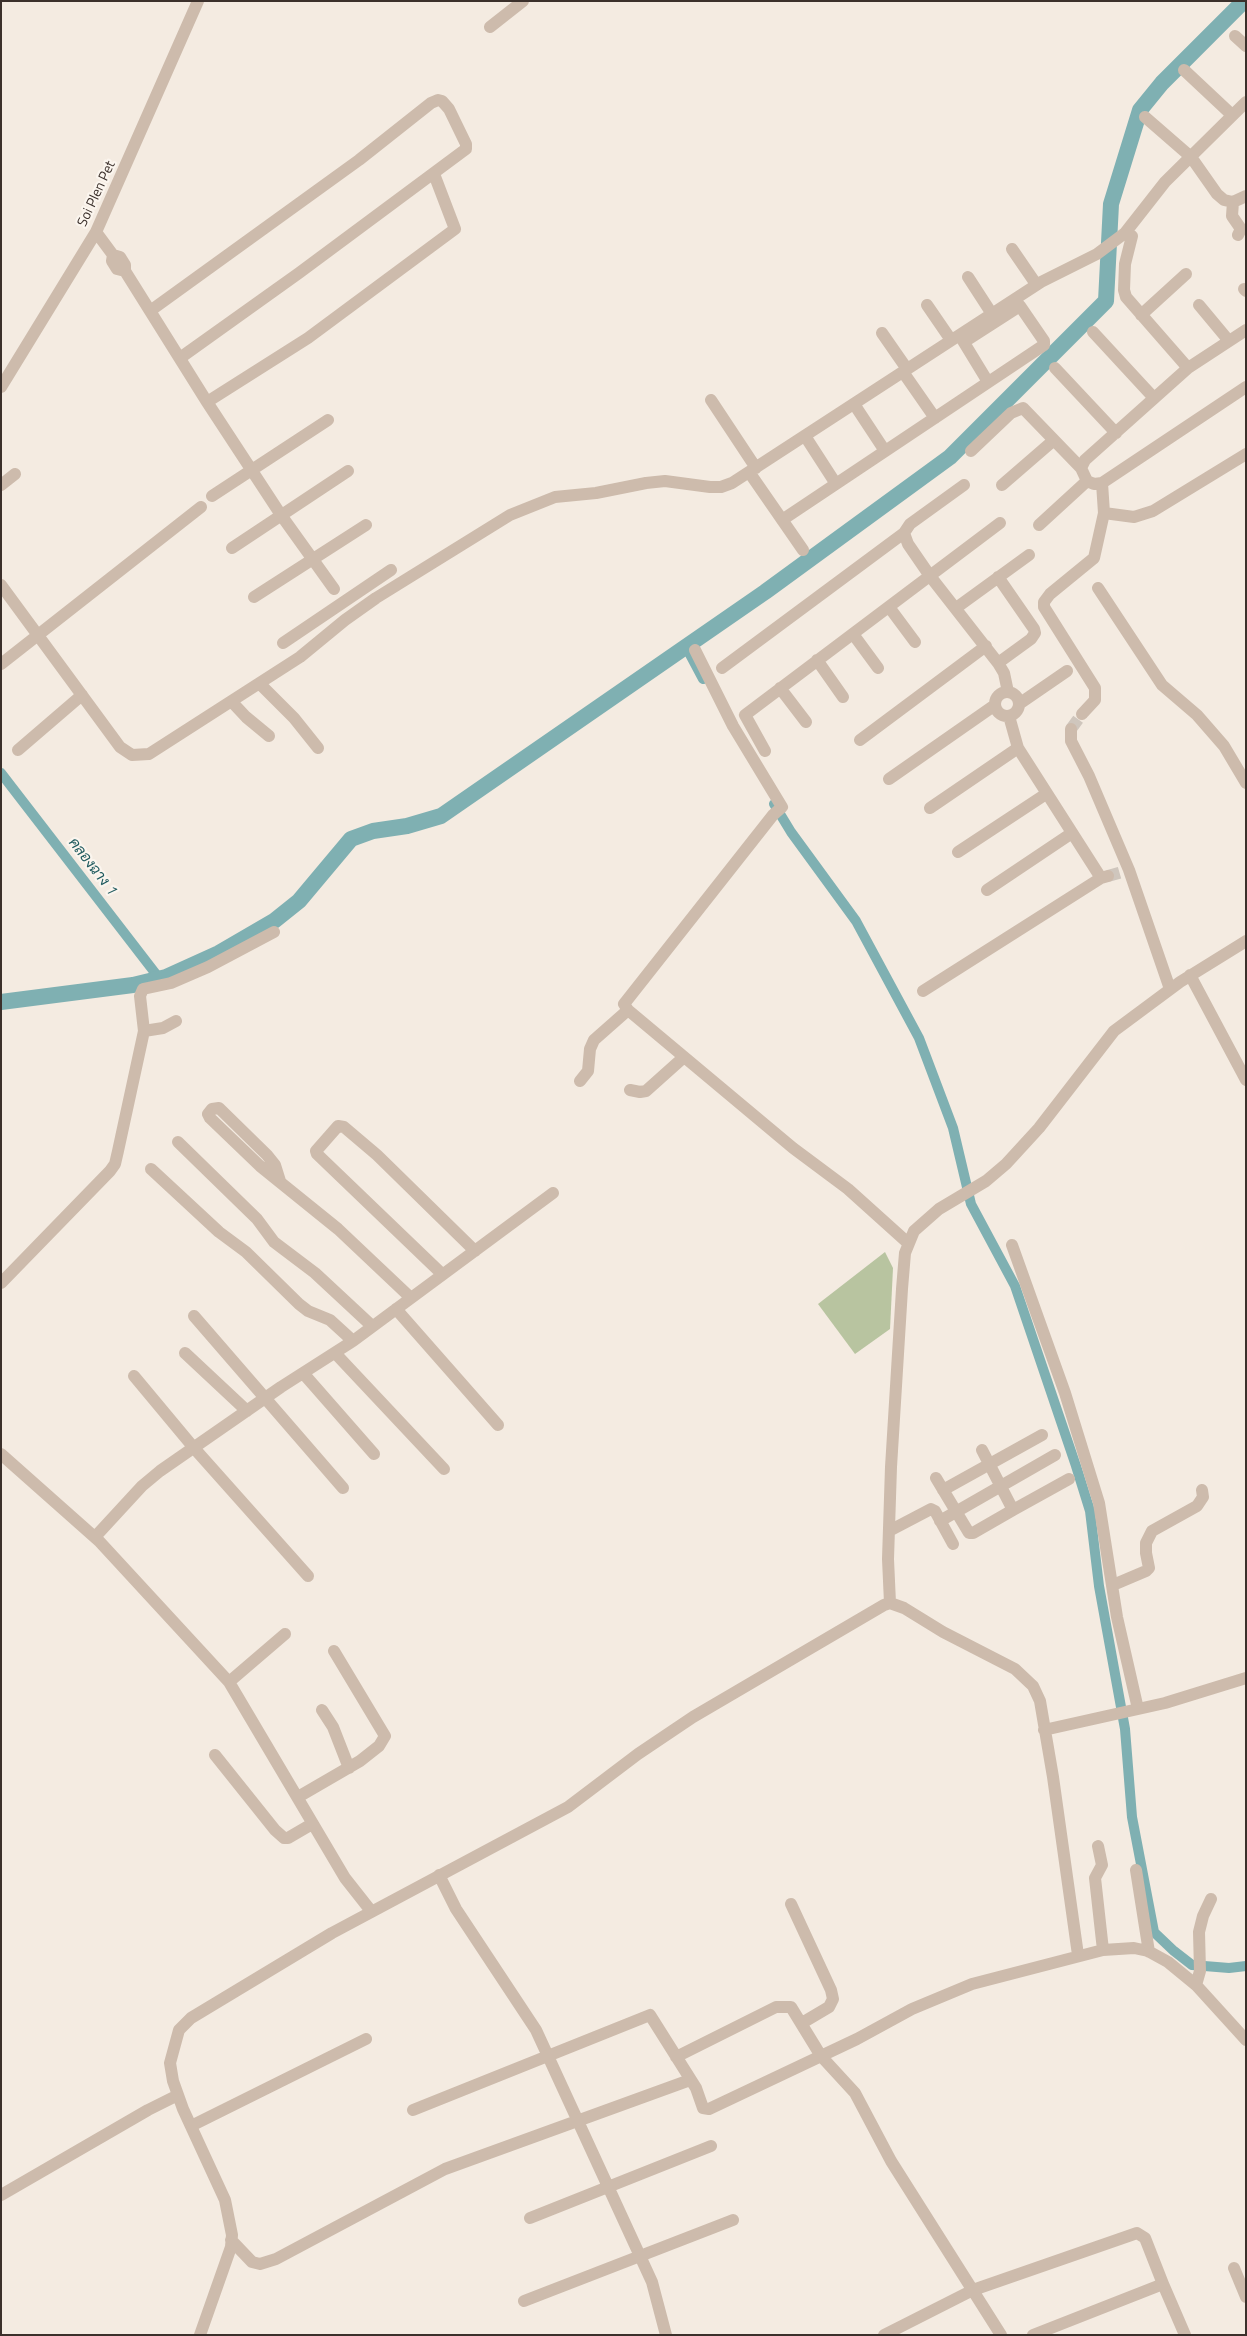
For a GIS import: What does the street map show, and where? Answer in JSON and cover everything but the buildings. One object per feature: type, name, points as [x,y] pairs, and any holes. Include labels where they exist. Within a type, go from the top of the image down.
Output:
[{"type":"street","name":"Soi Plen Pet","points":[[1,388],[96,232],[198,1]]},
{"type":"street","points":[[490,27],[523,1]]},
{"type":"street","points":[[1235,36],[1246,46]]},
{"type":"street","points":[[1184,70],[1232,115]]},
{"type":"street","points":[[150,311],[280,218],[438,100],[442,101],[449,109],[466,144],[466,149],[180,358]]},
{"type":"street","points":[[958,339],[1036,284],[1098,254],[1129,234],[1148,202],[1246,102]]},
{"type":"street","points":[[1145,117],[1191,157],[1217,194],[1224,200],[1234,202],[1246,196]]},
{"type":"street","points":[[207,402],[308,338],[455,229],[434,174]]},
{"type":"street","points":[[1234,202],[1232,216],[1241,228],[1238,235]]},
{"type":"street","points":[[96,232],[112,255],[112,261],[118,269],[124,271],[281,515],[334,590]]},
{"type":"street","points":[[1129,234],[1125,264],[1124,290],[1126,297],[1188,368]]},
{"type":"street","points":[[1012,248],[1036,284]]},
{"type":"street","points":[[1141,315],[1186,274]]},
{"type":"street","points":[[968,277],[992,314]]},
{"type":"street","points":[[927,305],[958,339],[988,382]]},
{"type":"street","points":[[1199,305],[1229,341]]},
{"type":"street","points":[[1,585],[120,747],[126,752],[140,756],[159,749],[260,684],[300,657],[352,615],[422,568],[510,515],[547,500],[665,481],[721,487],[732,483],[905,370],[1020,306],[1044,341],[1044,345],[782,520]]},
{"type":"street","points":[[1081,468],[1085,460],[1188,368],[1246,330]]},
{"type":"street","points":[[1092,332],[1154,398]]},
{"type":"street","points":[[882,333],[935,418]]},
{"type":"street","points":[[1055,368],[1116,433]]},
{"type":"street","points":[[971,451],[1012,413],[1023,408],[1081,468],[1088,481],[1094,484],[1102,483],[1246,387]]},
{"type":"street","points":[[711,400],[782,520],[803,550]]},
{"type":"street","points":[[854,404],[885,451]]},
{"type":"street","points":[[212,496],[328,420]]},
{"type":"street","points":[[805,436],[836,484]]},
{"type":"street","points":[[1002,485],[1054,440]]},
{"type":"street","points":[[1104,513],[1134,517],[1153,511],[1246,454]]},
{"type":"street","points":[[232,548],[348,471]]},
{"type":"street","points":[[1,485],[15,474]]},
{"type":"street","points":[[1039,525],[1088,481]]},
{"type":"street","points":[[1082,714],[1095,700],[1095,688],[1044,607],[1047,597],[1083,570],[1094,558],[1104,513],[1102,483]]},
{"type":"street","points":[[722,668],[904,533],[910,524],[964,485]]},
{"type":"street","points":[[1,664],[201,507]]},
{"type":"street","points":[[766,752],[745,714],[1000,523]]},
{"type":"street","points":[[254,597],[366,525]]},
{"type":"street","points":[[904,533],[908,544],[930,576],[998,663],[1004,673],[1008,692]]},
{"type":"street","points":[[956,608],[1029,555]]},
{"type":"street","points":[[283,643],[342,601],[391,570]]},
{"type":"street","points":[[998,577],[1035,633],[1032,639],[998,663]]},
{"type":"street","points":[[1098,588],[1162,685],[1203,721],[1224,746],[1246,783]]},
{"type":"street","points":[[342,601],[352,615]]},
{"type":"street","points":[[889,607],[915,642]]},
{"type":"street","points":[[853,634],[878,668]]},
{"type":"street","points":[[860,740],[986,646]]},
{"type":"street","points":[[695,650],[733,726],[782,807],[624,1004],[628,1010],[793,1148],[848,1189],[908,1243]]},
{"type":"street","points":[[817,660],[844,697]]},
{"type":"street","points":[[1019,704],[1015,694],[1008,692],[1002,693],[997,698],[995,704],[997,711],[1003,715],[1009,716],[1016,713],[1019,704],[1067,671]]},
{"type":"street","points":[[260,684],[294,718],[318,748]]},
{"type":"street","points":[[780,688],[806,722]]},
{"type":"street","points":[[18,750],[82,695]]},
{"type":"street","points":[[232,702],[269,736]]},
{"type":"street","points":[[890,779],[995,704]]},
{"type":"street","points":[[923,991],[1104,877],[1046,794],[1018,748],[1009,716]]},
{"type":"street","points":[[1071,729],[1071,741],[1089,776],[1170,989]]},
{"type":"street","points":[[930,808],[1018,748]]},
{"type":"street","points":[[958,852],[1046,794]]},
{"type":"street","points":[[987,890],[1072,833]]},
{"type":"street","points":[[1,1283],[115,1164],[144,1031],[140,996],[143,989],[171,982],[208,967],[274,932]]},
{"type":"street","points":[[890,1603],[889,1531],[902,1289],[908,1243],[914,1231],[922,1222],[1006,1164],[1039,1128],[1114,1031],[1170,989],[1193,982],[1246,940]]},
{"type":"street","points":[[1193,982],[1246,1080]]},
{"type":"street","points":[[580,1082],[588,1071],[590,1049],[594,1040],[628,1010]]},
{"type":"street","points":[[144,1031],[163,1028],[176,1021]]},
{"type":"street","points":[[630,1090],[646,1091],[684,1057]]},
{"type":"street","points":[[280,1181],[275,1165],[267,1156],[219,1108],[212,1109],[208,1114],[210,1118],[280,1181],[338,1229],[411,1298]]},
{"type":"street","points":[[442,1274],[317,1154],[316,1150],[338,1126],[344,1126],[377,1155],[475,1251]]},
{"type":"street","points":[[178,1142],[257,1219],[274,1242],[315,1273],[372,1326]]},
{"type":"street","points":[[150,1169],[219,1232],[246,1252],[299,1304],[308,1311],[330,1320],[353,1342]]},
{"type":"street","points":[[95,1537],[148,1481],[265,1398],[353,1342],[553,1193]]},
{"type":"street","points":[[1012,1245],[1065,1393],[1099,1503],[1126,1665],[1130,1711]]},
{"type":"street","points":[[396,1309],[498,1425]]},
{"type":"street","points":[[194,1316],[343,1488]]},
{"type":"street","points":[[185,1353],[247,1411]]},
{"type":"street","points":[[335,1353],[444,1469]]},
{"type":"street","points":[[303,1373],[374,1454]]},
{"type":"street","points":[[134,1376],[194,1448],[308,1576]]},
{"type":"street","points":[[943,1490],[1042,1435]]},
{"type":"street","points":[[982,1450],[988,1465],[1013,1510]]},
{"type":"street","points":[[1,1454],[95,1537],[226,1679],[345,1878],[371,1911]]},
{"type":"street","points":[[940,1521],[1055,1455]]},
{"type":"street","points":[[936,1478],[969,1533],[973,1533],[1069,1479]]},
{"type":"street","points":[[1113,1585],[1146,1571],[1148,1568],[1146,1542],[1152,1531],[1197,1506],[1203,1497],[1202,1490]]},
{"type":"street","points":[[889,1531],[931,1509],[953,1544]]},
{"type":"street","points":[[200,2335],[222,2273],[231,2240],[230,2220],[225,2200],[178,2095],[170,2063],[179,2030],[191,2018],[371,1911],[568,1807],[638,1754],[700,1713],[802,1651],[884,1605],[890,1603],[904,1608],[943,1632],[1006,1664],[1026,1678],[1040,1701],[1078,1954]]},
{"type":"street","points":[[226,1679],[285,1634]]},
{"type":"street","points":[[298,1797],[349,1768],[379,1746],[385,1736],[334,1651]]},
{"type":"street","points":[[1044,1730],[1130,1711],[1246,1678]]},
{"type":"street","points":[[322,1710],[333,1727],[349,1768]]},
{"type":"street","points":[[214,1754],[275,1830],[284,1838],[288,1838],[312,1824]]},
{"type":"street","points":[[1098,1846],[1102,1865],[1096,1878],[1103,1950]]},
{"type":"street","points":[[1136,1870],[1149,1952]]},
{"type":"street","points":[[439,1875],[456,1909],[528,2016],[548,2054],[652,2282],[666,2335]]},
{"type":"street","points":[[1196,1985],[1200,1966],[1199,1932],[1203,1916],[1209,1907],[1211,1899]]},
{"type":"street","points":[[791,1904],[831,1990],[833,2000],[829,2006],[802,2023]]},
{"type":"street","points":[[413,2110],[650,2014],[696,2088],[703,2108],[709,2109],[821,2056],[912,2009],[972,1984],[1078,1954],[1103,1950],[1134,1948],[1149,1952],[1168,1962],[1196,1985],[1246,2040]]},
{"type":"street","points":[[676,2057],[776,2007],[791,2007],[821,2056],[855,2093],[891,2161],[1001,2335]]},
{"type":"street","points":[[191,2126],[366,2039]]},
{"type":"street","points":[[231,2240],[252,2262],[260,2264],[276,2259],[445,2170],[690,2080]]},
{"type":"street","points":[[1,2195],[148,2110],[178,2095]]},
{"type":"street","points":[[530,2218],[711,2146]]},
{"type":"street","points":[[524,2301],[733,2220]]},
{"type":"street","points":[[884,2335],[973,2290],[1137,2233],[1145,2238],[1185,2335]]},
{"type":"street","points":[[1234,2268],[1246,2297]]},
{"type":"street","points":[[1032,2335],[1163,2284]]},
{"type":"green space","points":[[885,1252],[893,1268],[890,1329],[855,1354],[818,1304]]},
{"type":"waterway","points":[[1,1002],[133,985],[166,977],[219,953],[274,921],[299,901],[351,839],[373,831],[407,826],[441,816],[765,592],[950,457],[1106,301],[1111,204],[1140,110],[1162,83],[1244,1]]},
{"type":"waterway","points":[[686,647],[703,679]]},
{"type":"waterway","name":"คลองฉาง 1","points":[[1,773],[159,978]]},
{"type":"waterway","points":[[774,804],[791,832],[856,921],[919,1038],[953,1128],[971,1204],[1015,1286],[1076,1466],[1090,1511],[1099,1586],[1125,1729],[1132,1817],[1154,1932],[1192,1965],[1229,1968],[1246,1966]]},
{"type":"tunnel","points":[[1071,729],[1082,714]]},
{"type":"tunnel","points":[[1108,876],[1122,872]]}]
